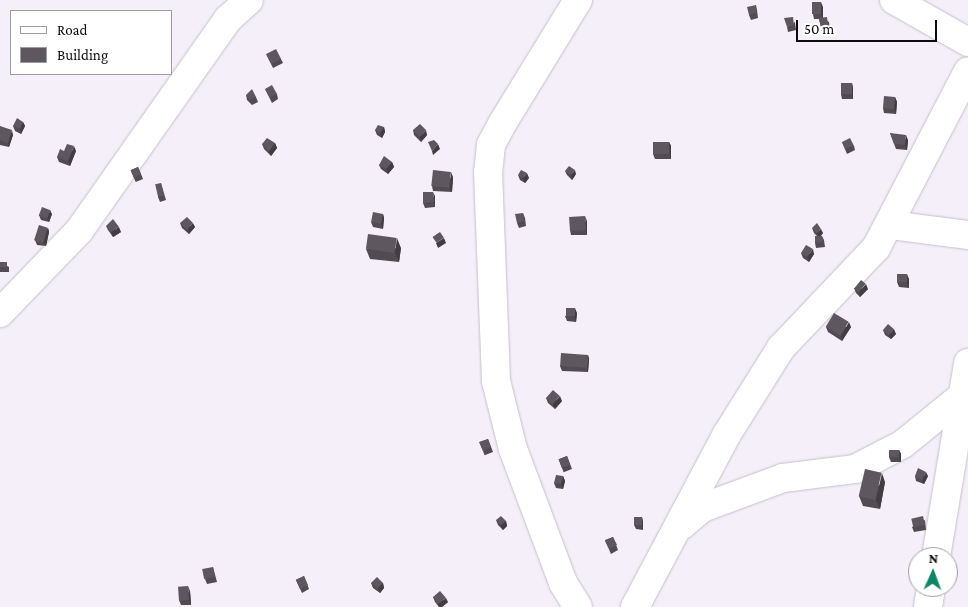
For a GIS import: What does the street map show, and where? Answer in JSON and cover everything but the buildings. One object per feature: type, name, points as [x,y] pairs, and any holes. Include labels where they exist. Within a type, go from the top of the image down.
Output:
[{"type":"street","points":[[0,313],[79,231],[228,18],[249,0]]},
{"type":"street","points":[[578,0],[491,145],[488,172],[496,381],[513,449],[563,583],[578,607]]},
{"type":"street","points":[[894,0],[968,42]]},
{"type":"street","points":[[635,607],[727,434],[781,348],[876,248],[890,225],[968,72]]},
{"type":"street","points":[[890,225],[968,235]]},
{"type":"street","points":[[939,547],[959,468],[962,396],[968,363]]},
{"type":"street","points":[[668,545],[690,515],[702,508],[783,478],[855,469],[903,444],[962,396]]}]
